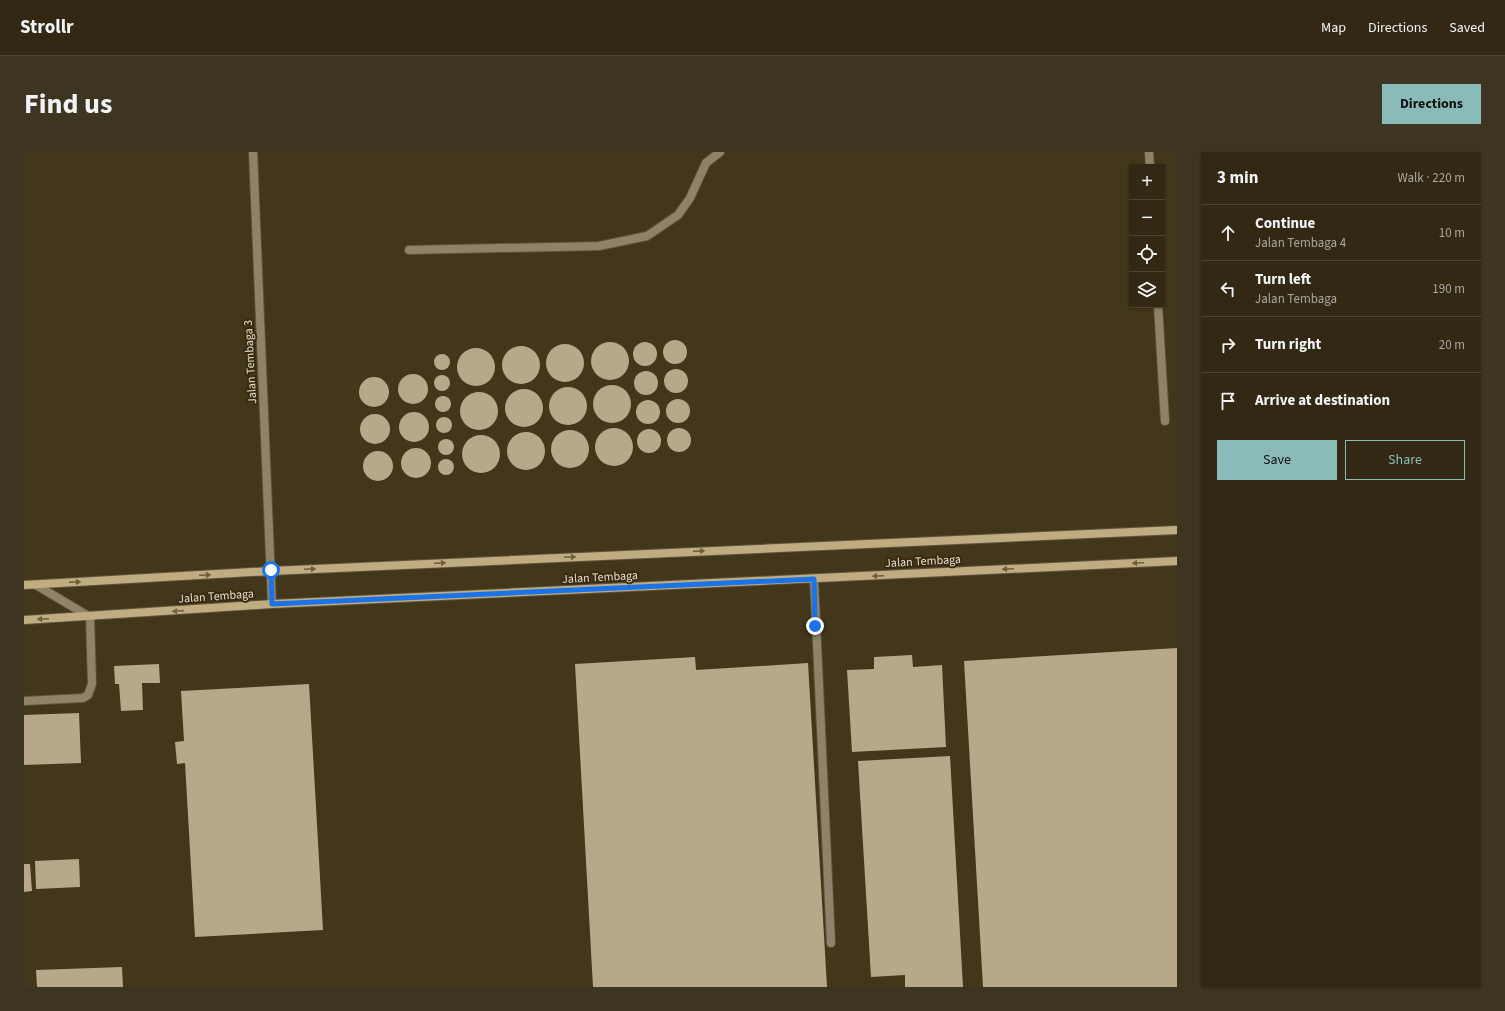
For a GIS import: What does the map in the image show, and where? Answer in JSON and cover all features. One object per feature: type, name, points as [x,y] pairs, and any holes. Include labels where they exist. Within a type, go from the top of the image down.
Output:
[{"type":"main road","name":"Jalan Tembaga","points":[[24,585],[271,570],[1177,530]]},
{"type":"main road","name":"Jalan Tembaga","points":[[24,620],[90,617],[272,604],[1177,562]]},
{"type":"street","name":"Jalan Tembaga 3","points":[[253,152],[272,604]]},
{"type":"street","points":[[409,250],[599,246],[647,236],[678,215],[690,198],[706,163],[720,152]]},
{"type":"street","points":[[1150,152],[1150,164]]},
{"type":"street","points":[[1158,308],[1165,421]]},
{"type":"street","points":[[814,579],[832,943]]},
{"type":"street","points":[[24,701],[78,700],[88,695],[92,684],[90,617],[36,585]]},
{"type":"building","points":[[675,340],[680,341],[686,347],[686,357],[680,363],[675,364],[670,363],[664,357],[663,352],[664,347],[670,341]]},
{"type":"building","points":[[606,342],[614,342],[624,347],[628,354],[628,368],[624,375],[614,380],[606,380],[596,375],[594,372],[591,365],[591,357],[596,347],[599,345]]},
{"type":"building","points":[[645,342],[650,343],[656,349],[656,359],[650,365],[645,366],[640,365],[634,359],[633,354],[634,349],[640,343]]},
{"type":"building","points":[[561,344],[569,344],[576,347],[581,352],[584,363],[581,374],[576,379],[569,382],[561,382],[554,379],[549,374],[546,367],[546,359],[549,352],[554,347]]},
{"type":"building","points":[[517,346],[525,346],[532,349],[537,354],[540,365],[537,376],[532,381],[525,384],[517,384],[510,381],[505,376],[502,369],[502,361],[505,354],[510,349]]},
{"type":"building","points":[[472,348],[480,348],[490,353],[494,360],[494,374],[490,381],[480,386],[472,386],[462,381],[460,378],[457,371],[457,363],[462,353],[465,351]]},
{"type":"building","points":[[439,354],[445,354],[450,359],[448,368],[445,370],[439,370],[434,365],[434,359]]},
{"type":"building","points":[[676,369],[681,370],[687,376],[687,386],[681,392],[676,393],[671,392],[665,386],[664,381],[665,376],[671,370]]},
{"type":"building","points":[[646,371],[651,372],[657,378],[657,388],[651,394],[646,395],[641,394],[635,388],[634,383],[635,378],[641,372]]},
{"type":"building","points":[[413,374],[424,378],[428,389],[424,400],[413,404],[402,400],[398,389],[402,378]]},
{"type":"building","points":[[442,375],[448,377],[450,383],[448,389],[442,391],[436,389],[434,383],[436,377]]},
{"type":"building","points":[[374,377],[385,381],[389,392],[385,403],[374,407],[363,403],[359,392],[363,381]]},
{"type":"building","points":[[608,385],[616,385],[623,388],[628,393],[631,404],[628,415],[623,420],[616,423],[608,423],[601,420],[596,415],[593,408],[593,400],[596,393],[601,388]]},
{"type":"building","points":[[564,387],[572,387],[579,390],[584,395],[587,406],[584,417],[579,422],[572,425],[564,425],[557,422],[552,417],[549,410],[549,402],[552,395],[557,390]]},
{"type":"building","points":[[520,389],[528,389],[535,392],[540,397],[543,408],[540,419],[535,424],[528,427],[520,427],[513,424],[508,419],[505,412],[505,404],[508,397],[513,392]]},
{"type":"building","points":[[475,392],[483,392],[490,395],[495,400],[498,411],[495,422],[490,427],[483,430],[475,430],[468,427],[463,422],[460,415],[460,407],[463,400],[468,395]]},
{"type":"building","points":[[440,396],[446,396],[451,401],[449,410],[446,412],[440,412],[435,407],[435,401]]},
{"type":"building","points":[[678,399],[683,400],[689,406],[689,416],[683,422],[678,423],[673,422],[667,416],[666,411],[667,406],[673,400]]},
{"type":"building","points":[[648,400],[653,401],[659,407],[659,417],[653,423],[648,424],[643,423],[637,417],[636,412],[637,407],[643,401]]},
{"type":"building","points":[[414,412],[425,416],[429,427],[425,438],[414,442],[403,438],[399,427],[403,416]]},
{"type":"building","points":[[375,414],[386,418],[390,429],[386,440],[375,444],[364,440],[360,429],[364,418]]},
{"type":"building","points":[[441,417],[447,417],[452,422],[450,431],[447,433],[441,433],[436,428],[436,422]]},
{"type":"building","points":[[610,428],[618,428],[625,431],[630,436],[633,447],[630,458],[625,463],[618,466],[610,466],[603,463],[598,458],[595,451],[595,443],[598,436],[603,431]]},
{"type":"building","points":[[679,428],[684,429],[690,435],[690,445],[684,451],[679,452],[674,451],[668,445],[667,440],[668,435],[674,429]]},
{"type":"building","points":[[649,429],[654,430],[660,436],[660,446],[654,452],[649,453],[644,452],[638,446],[637,441],[638,436],[644,430]]},
{"type":"building","points":[[566,430],[574,430],[581,433],[586,438],[589,449],[586,460],[581,465],[574,468],[566,468],[559,465],[554,460],[551,453],[551,445],[554,438],[559,433]]},
{"type":"building","points":[[522,432],[530,432],[540,437],[544,444],[544,458],[540,465],[530,470],[522,470],[512,465],[510,462],[507,455],[507,447],[512,437],[515,435]]},
{"type":"building","points":[[477,435],[485,435],[492,438],[497,443],[500,454],[497,465],[492,470],[485,473],[477,473],[470,470],[465,465],[462,458],[462,450],[465,443],[470,438]]},
{"type":"building","points":[[443,439],[449,439],[454,444],[452,453],[449,455],[443,455],[438,450],[438,444]]},
{"type":"building","points":[[416,448],[427,452],[431,463],[427,474],[416,478],[405,474],[401,463],[405,452]]},
{"type":"building","points":[[378,451],[389,455],[393,466],[389,477],[378,481],[367,477],[363,466],[367,455]]},
{"type":"building","points":[[443,459],[449,459],[454,464],[452,473],[449,475],[443,475],[438,470],[438,464]]},
{"type":"building","points":[[1177,648],[1177,987],[983,987],[964,661]]},
{"type":"building","points":[[912,655],[913,667],[942,665],[946,747],[852,752],[847,670],[874,669],[874,657]]},
{"type":"building","points":[[695,657],[696,670],[808,663],[827,987],[593,987],[575,664]]},
{"type":"building","points":[[159,664],[160,683],[142,683],[143,710],[121,711],[119,684],[115,684],[114,666]]},
{"type":"building","points":[[309,684],[323,930],[195,937],[185,763],[177,764],[175,742],[184,741],[181,691]]},
{"type":"building","points":[[79,713],[81,763],[24,765],[24,715]]},
{"type":"building","points":[[950,756],[963,987],[905,987],[905,975],[871,977],[858,761]]},
{"type":"building","points":[[79,859],[80,887],[36,889],[35,861]]},
{"type":"building","points":[[24,864],[30,864],[32,891],[24,892]]},
{"type":"building","points":[[122,967],[123,987],[37,987],[36,970]]},
{"type":"route","points":[[271,570],[272,604],[814,579],[815,626]]}]
